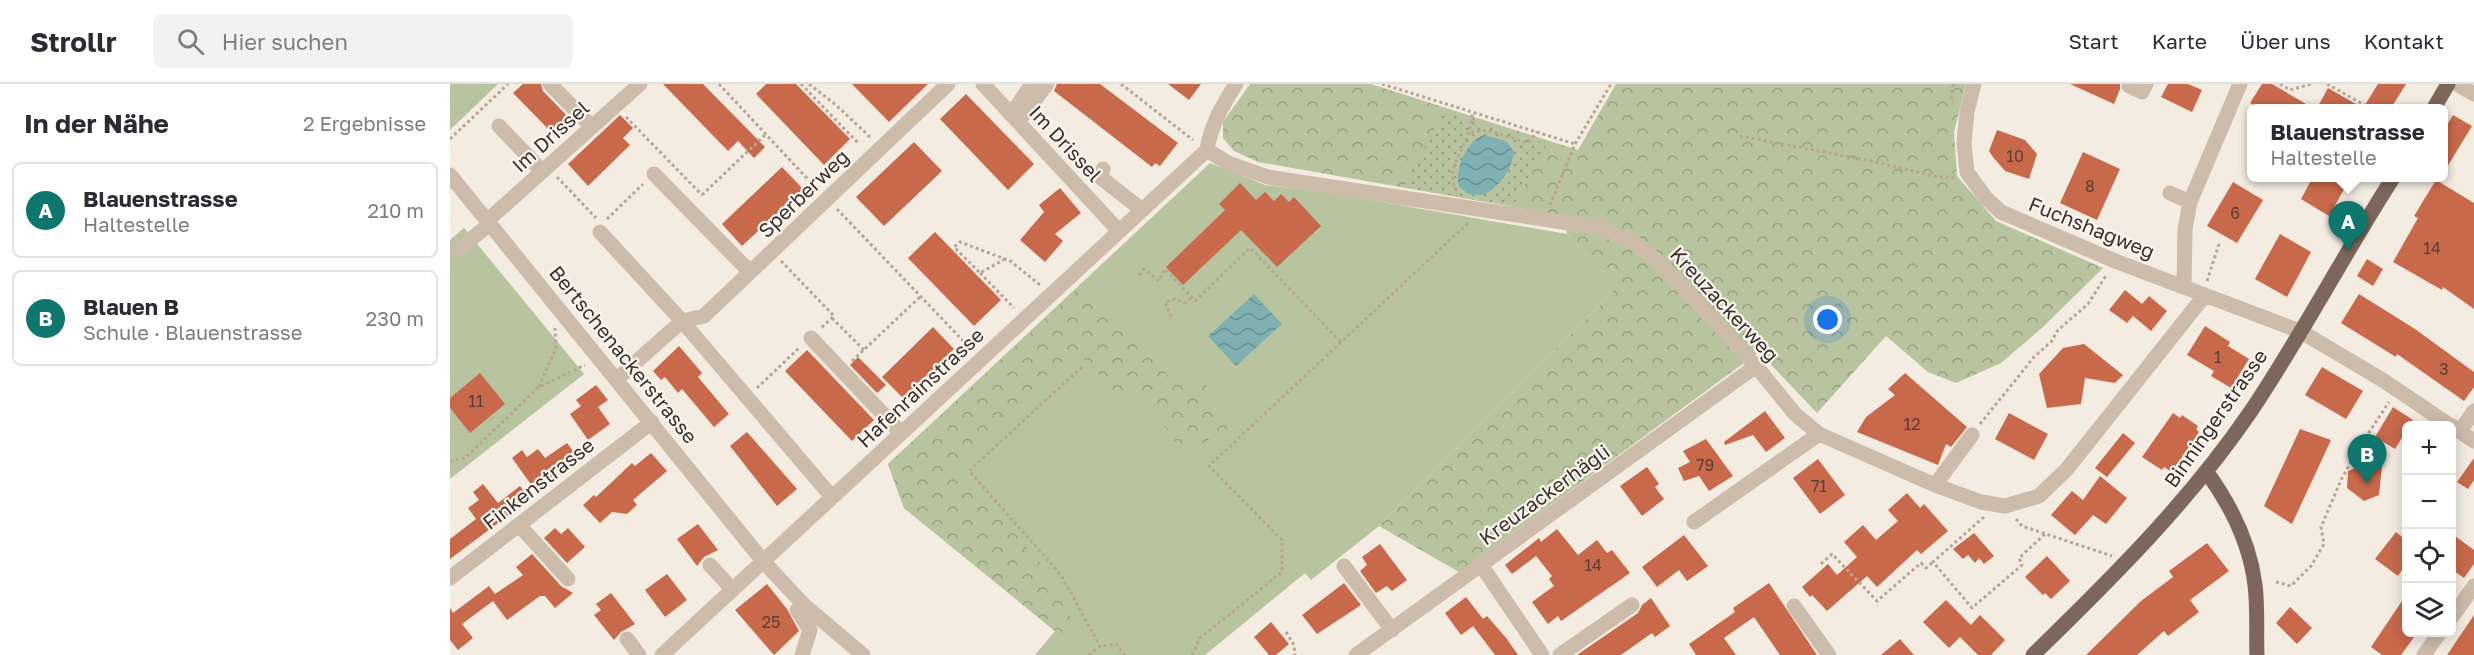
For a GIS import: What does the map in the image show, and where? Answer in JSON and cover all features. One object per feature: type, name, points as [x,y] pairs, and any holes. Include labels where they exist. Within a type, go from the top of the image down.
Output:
[{"type":"main road","points":[[2436,104],[2448,84]]},
{"type":"main road","name":"Binningerstrasse","points":[[2033,655],[2109,581],[2206,471],[2251,411],[2390,182]]},
{"type":"main road","points":[[2206,471],[2223,494],[2240,532],[2255,585],[2257,655]]},
{"type":"street","points":[[550,84],[592,127]]},
{"type":"street","name":"Sperberweg","points":[[617,379],[682,321],[704,316],[948,84]]},
{"type":"street","name":"Im Drissel","points":[[982,84],[1119,231]]},
{"type":"street","points":[[1014,118],[1032,84]]},
{"type":"street","points":[[1014,118],[1047,84]]},
{"type":"street","points":[[1207,150],[1210,132],[1219,111],[1236,84]]},
{"type":"street","points":[[1971,179],[1967,172],[1964,143],[1967,112],[1974,84]]},
{"type":"street","points":[[2129,86],[2142,92],[2146,84]]},
{"type":"street","points":[[2184,286],[2185,229],[2190,202],[2240,84]]},
{"type":"street","points":[[2457,84],[2474,94]]},
{"type":"street","name":"Im Drissel","points":[[459,249],[634,86]]},
{"type":"street","points":[[499,126],[545,169]]},
{"type":"street","name":"Kreuzackerweg","points":[[1207,150],[1228,163],[1268,177],[1601,228],[1634,242],[1662,264],[1756,366],[1795,414],[1819,434],[1935,485],[1988,503],[2005,506],[2039,496],[2067,469],[2204,294]]},
{"type":"street","name":"Hafenrainstrasse","points":[[662,655],[1207,150]]},
{"type":"street","points":[[1103,169],[1101,177],[1142,210]]},
{"type":"street","points":[[654,174],[750,272]]},
{"type":"street","name":"Bertschenackerstrasse","points":[[450,175],[763,561],[804,605],[815,625],[863,655]]},
{"type":"street","name":"Fuchshagweg","points":[[1971,179],[2001,212],[2115,261],[2300,331],[2397,389],[2445,421]]},
{"type":"street","points":[[2170,193],[2190,202]]},
{"type":"street","points":[[600,232],[682,321],[831,497]]},
{"type":"street","points":[[811,338],[901,433]]},
{"type":"street","name":"Kreuzackerhägli","points":[[1356,655],[1756,366]]},
{"type":"street","points":[[2456,425],[2474,411]]},
{"type":"street","name":"Finkenstrasse","points":[[450,578],[652,422]]},
{"type":"street","name":"Fuchshagweg","points":[[2456,428],[2474,441]]},
{"type":"street","points":[[1935,485],[1973,433]]},
{"type":"street","points":[[1694,522],[1819,434]]},
{"type":"street","points":[[519,525],[568,579]]},
{"type":"street","points":[[710,564],[732,590]]},
{"type":"street","points":[[1481,565],[1542,655]]},
{"type":"street","points":[[1344,566],[1392,630]]},
{"type":"street","points":[[2456,610],[2474,586]]},
{"type":"street","points":[[1560,655],[1632,605]]},
{"type":"street","points":[[1794,606],[1829,655]]},
{"type":"street","points":[[802,655],[815,625]]},
{"type":"street","points":[[2424,655],[2437,637]]},
{"type":"street","points":[[627,639],[639,655]]},
{"type":"path","points":[[450,139],[508,84]]},
{"type":"path","points":[[719,84],[981,359]]},
{"type":"path","points":[[801,84],[858,143]]},
{"type":"path","points":[[809,84],[836,105],[880,148]]},
{"type":"path","points":[[1121,84],[1207,150]]},
{"type":"path","points":[[1382,84],[1575,144]]},
{"type":"path","points":[[1543,220],[1575,144],[1611,84]]},
{"type":"path","points":[[2280,84],[2290,90],[2311,84]]},
{"type":"path","points":[[2327,84],[2363,104]]},
{"type":"path","points":[[826,111],[836,105]]},
{"type":"path","points":[[615,106],[702,195]]},
{"type":"path","points":[[1464,208],[1451,175],[1471,132],[1472,112]]},
{"type":"path","points":[[1471,132],[1486,130],[1528,143],[1537,132]]},
{"type":"path","points":[[688,208],[766,134]]},
{"type":"path","points":[[1740,136],[1876,162],[1938,177],[1971,179]]},
{"type":"path","points":[[545,169],[601,224],[668,160]]},
{"type":"path","points":[[1192,655],[1200,638],[1282,572],[1282,540],[1209,466],[1482,210]]},
{"type":"path","points":[[2204,294],[2220,241]]},
{"type":"path","points":[[1024,318],[954,247],[960,242],[1005,259],[1051,294]]},
{"type":"path","points":[[1139,275],[1144,269],[1159,280],[1165,269],[1195,301],[1250,249],[1341,342]]},
{"type":"path","points":[[747,398],[834,315],[772,251]]},
{"type":"path","points":[[980,273],[1005,259]]},
{"type":"path","points":[[1973,433],[2034,357],[2051,342],[2058,330],[2088,304],[2115,261]]},
{"type":"path","points":[[842,371],[921,296]]},
{"type":"path","points":[[1171,316],[1165,302],[1175,299],[1185,303],[1192,297]]},
{"type":"path","points":[[832,318],[864,350]]},
{"type":"path","points":[[539,387],[556,348],[555,327]]},
{"type":"path","points":[[450,461],[465,458],[539,387],[587,364]]},
{"type":"path","points":[[1082,367],[969,471],[1061,575],[1100,646]]},
{"type":"path","points":[[2276,582],[2291,586],[2311,566],[2324,544],[2321,526],[2341,480],[2397,389]]},
{"type":"path","points":[[1821,564],[1832,554],[1877,602],[1921,562],[1926,568],[1984,518],[1988,503]]},
{"type":"path","points":[[2005,506],[2022,526],[2109,555]]},
{"type":"path","points":[[1933,562],[1972,608],[2022,565],[2019,558],[2045,534]]},
{"type":"path","points":[[1286,632],[1294,645],[1294,655]]},
{"type":"path","points":[[1089,655],[1100,646],[1116,644],[1125,655]]},
{"type":"green space","points":[[450,84],[498,84],[450,130]]},
{"type":"green space","points":[[1250,84],[1371,84],[1578,150],[1616,84],[1966,84],[1954,132],[1957,176],[1996,221],[2103,268],[2043,327],[2001,363],[1956,383],[1928,372],[1886,336],[1817,413],[1759,352],[1459,572],[1379,526],[1609,296],[1622,278],[1610,266],[1603,272],[1567,234],[1564,216],[1258,162],[1234,151],[1223,138],[1223,122]],"holes":[[[1403,186],[1518,193],[1512,206]]]},
{"type":"green space","points":[[1444,112],[1547,144],[1513,206],[1403,187]]},
{"type":"green space","points":[[1210,163],[1265,185],[1330,193],[1567,234],[1603,272],[1609,266],[1623,278],[1609,296],[1379,526],[1311,580],[1305,573],[1205,655],[1035,655],[1055,631],[904,508],[888,464]]},
{"type":"green space","points":[[464,228],[584,374],[450,479],[450,240]]},
{"type":"green space","points":[[1082,285],[1175,383],[1204,382],[1231,427],[1183,454],[1145,396],[1119,396],[1075,350],[954,462],[1048,572],[1080,637],[1055,631],[904,508],[888,464]]},
{"type":"water","points":[[1485,135],[1507,142],[1514,152],[1508,171],[1502,180],[1486,193],[1477,195],[1468,193],[1459,186],[1458,179],[1468,148],[1479,137]]},
{"type":"water","points":[[1254,294],[1282,324],[1236,366],[1208,336]]},
{"type":"building","points":[[523,84],[541,84],[543,91],[574,123],[558,139],[513,93]]},
{"type":"building","points":[[663,84],[703,84],[765,147],[754,158],[738,141],[728,151]]},
{"type":"building","points":[[766,84],[796,84],[850,139],[824,165],[756,94]]},
{"type":"building","points":[[852,84],[928,84],[889,122]]},
{"type":"building","points":[[1057,84],[1100,84],[1178,143],[1160,166],[1155,163],[1152,167],[1054,91]]},
{"type":"building","points":[[1168,84],[1201,84],[1189,100]]},
{"type":"building","points":[[2070,84],[2120,84],[2120,89],[2114,104]]},
{"type":"building","points":[[2168,84],[2188,84],[2202,90],[2192,112],[2161,97]]},
{"type":"building","points":[[2262,84],[2272,84],[2306,104],[2252,104],[2250,103]]},
{"type":"building","points":[[2378,84],[2406,84],[2394,104],[2366,104]]},
{"type":"building","points":[[2328,88],[2356,104],[2319,104]]},
{"type":"building","points":[[966,94],[1034,164],[1008,190],[940,119]]},
{"type":"building","points":[[620,115],[633,128],[623,138],[630,145],[588,186],[568,164]]},
{"type":"building","points":[[2453,115],[2472,126],[2448,165],[2448,123]]},
{"type":"building","points":[[1997,130],[2025,140],[2037,154],[2029,179],[2005,171],[1989,151]]},
{"type":"building","points":[[914,142],[942,171],[884,226],[856,197]]},
{"type":"building","points":[[2083,152],[2120,169],[2097,220],[2060,203]]},
{"type":"building","points":[[782,167],[803,189],[742,246],[722,224]]},
{"type":"building","points":[[2233,182],[2263,200],[2237,243],[2207,226]]},
{"type":"building","points":[[2310,182],[2348,182],[2329,216],[2301,199]]},
{"type":"building","points":[[2435,182],[2439,182],[2474,203],[2474,309],[2443,287],[2442,290],[2393,262],[2418,218],[2414,216]]},
{"type":"building","points":[[1240,183],[1256,200],[1265,192],[1274,201],[1281,194],[1289,202],[1294,197],[1321,226],[1277,267],[1241,230],[1183,285],[1166,267],[1225,210],[1219,204]]},
{"type":"building","points":[[1060,188],[1081,213],[1055,234],[1063,241],[1045,262],[1020,240],[1044,212],[1039,205]]},
{"type":"building","points":[[935,232],[1001,300],[974,326],[908,258]]},
{"type":"building","points":[[2280,234],[2311,252],[2287,297],[2255,279]]},
{"type":"building","points":[[2367,259],[2383,269],[2373,286],[2357,276]]},
{"type":"building","points":[[2125,290],[2142,304],[2149,296],[2167,311],[2151,331],[2133,316],[2127,323],[2109,310]]},
{"type":"building","points":[[2359,294],[2415,329],[2474,372],[2474,387],[2464,401],[2397,354],[2396,357],[2341,323]]},
{"type":"building","points":[[2205,326],[2230,342],[2228,346],[2249,359],[2231,388],[2211,376],[2214,371],[2187,355]]},
{"type":"building","points":[[933,327],[954,349],[903,398],[882,377]]},
{"type":"building","points":[[2084,344],[2123,375],[2115,383],[2085,378],[2081,404],[2047,408],[2039,374],[2063,348]]},
{"type":"building","points":[[679,346],[702,373],[698,377],[729,414],[714,427],[682,389],[678,393],[665,377],[661,380],[653,371]]},
{"type":"building","points":[[807,350],[874,420],[852,441],[785,371]]},
{"type":"building","points":[[858,357],[886,385],[877,393],[850,365]]},
{"type":"building","points":[[2322,367],[2363,391],[2346,419],[2305,395]]},
{"type":"building","points":[[480,373],[505,404],[470,433],[450,408],[450,398]]},
{"type":"building","points":[[1905,373],[1967,427],[1951,447],[1946,444],[1938,465],[1857,432],[1866,417],[1895,395],[1888,389]]},
{"type":"building","points":[[596,385],[608,400],[598,407],[610,424],[588,440],[570,414],[581,406],[576,400]]},
{"type":"building","points":[[2393,407],[2413,420],[2402,421],[2402,438],[2395,449],[2375,437]]},
{"type":"building","points":[[1765,411],[1785,438],[1766,452],[1753,435],[1725,445],[1724,442]]},
{"type":"building","points":[[2009,413],[2048,434],[2034,460],[1995,439]]},
{"type":"building","points":[[2173,413],[2180,418],[2182,415],[2198,426],[2196,429],[2199,432],[2172,472],[2164,467],[2162,470],[2142,457]]},
{"type":"building","points":[[2300,429],[2331,440],[2292,524],[2264,506]]},
{"type":"building","points":[[747,432],[797,489],[777,506],[730,446]]},
{"type":"building","points":[[2123,433],[2135,443],[2107,477],[2095,468]]},
{"type":"building","points":[[1706,439],[1733,476],[1709,491],[1699,476],[1684,481],[1678,468],[1690,462],[1683,451]]},
{"type":"building","points":[[567,443],[575,454],[553,470],[556,474],[535,490],[512,458],[522,450],[527,457],[538,449],[545,458]]},
{"type":"building","points":[[651,453],[667,471],[633,500],[637,505],[627,514],[612,512],[600,523],[583,505],[594,495],[596,497],[632,463],[635,466]]},
{"type":"building","points":[[2383,457],[2379,495],[2364,501],[2347,488],[2348,471]]},
{"type":"building","points":[[2474,458],[2474,480],[2468,489],[2457,482]]},
{"type":"building","points":[[1818,459],[1845,495],[1820,514],[1793,478]]},
{"type":"building","points":[[1647,467],[1659,484],[1655,487],[1664,499],[1642,516],[1620,486]]},
{"type":"building","points":[[2100,476],[2127,498],[2106,524],[2093,515],[2075,535],[2051,515],[2072,491],[2083,500]]},
{"type":"building","points":[[483,484],[498,503],[520,486],[530,499],[450,559],[450,539],[476,519],[468,508],[479,500],[473,492]]},
{"type":"building","points":[[1907,493],[1920,508],[1924,504],[1948,531],[1921,554],[1917,550],[1877,587],[1867,576],[1827,611],[1802,587],[1828,564],[1837,575],[1857,557],[1844,542],[1863,525],[1876,540],[1898,521],[1888,510]]},
{"type":"building","points":[[698,524],[718,550],[704,557],[697,566],[677,539]]},
{"type":"building","points":[[555,528],[561,534],[568,528],[585,547],[567,563],[544,538]]},
{"type":"building","points":[[1557,529],[1578,555],[1597,540],[1607,553],[1612,550],[1630,573],[1561,621],[1558,616],[1548,624],[1532,602],[1554,586],[1549,579],[1552,576],[1536,556],[1512,574],[1505,565],[1539,538],[1541,542]]},
{"type":"building","points":[[2396,532],[2402,537],[2402,570],[2398,576],[2375,559]]},
{"type":"building","points":[[1974,533],[1994,556],[1984,564],[1979,558],[1975,563],[1968,555],[1963,559],[1953,549]]},
{"type":"building","points":[[1684,535],[1708,566],[1687,581],[1679,570],[1657,587],[1642,567]]},
{"type":"building","points":[[2456,537],[2474,550],[2474,564],[2464,578],[2456,572]]},
{"type":"building","points":[[2207,543],[2229,571],[2190,600],[2199,612],[2168,636],[2164,631],[2137,655],[2086,655],[2141,601],[2173,577],[2169,571]]},
{"type":"building","points":[[1380,544],[1407,580],[1392,591],[1387,586],[1376,593],[1360,571],[1367,565],[1362,557]]},
{"type":"building","points":[[532,554],[561,586],[573,593],[555,608],[545,596],[540,596],[507,620],[493,601],[462,624],[473,638],[458,650],[450,640],[450,608],[453,613],[489,586],[495,594],[523,575],[516,567]]},
{"type":"building","points":[[2047,556],[2070,581],[2051,599],[2045,593],[2043,595],[2025,577]]},
{"type":"building","points":[[667,574],[687,600],[665,617],[645,590]]},
{"type":"building","points":[[1344,583],[1361,605],[1317,634],[1302,615]]},
{"type":"building","points":[[1769,583],[1817,655],[1780,655],[1754,617],[1724,638],[1736,655],[1696,655],[1689,644],[1735,612],[1733,608]]},
{"type":"building","points":[[767,584],[787,609],[799,631],[774,655],[735,610]]},
{"type":"building","points":[[611,593],[635,624],[621,632],[614,640],[594,615],[601,610],[596,604]]},
{"type":"building","points":[[1466,597],[1483,619],[1461,635],[1445,613]]},
{"type":"building","points":[[1651,598],[1670,626],[1655,637],[1652,633],[1621,655],[1577,655],[1638,613],[1642,605]]},
{"type":"building","points":[[1946,600],[1971,625],[1980,615],[2005,640],[1991,655],[1978,655],[1960,637],[1949,648],[1923,622]]},
{"type":"building","points":[[2402,601],[2402,637],[2414,637],[2401,655],[2382,655],[2371,647]]},
{"type":"building","points":[[2290,607],[2312,628],[2297,644],[2276,623]]},
{"type":"building","points":[[2474,615],[2474,655],[2447,655]]},
{"type":"building","points":[[1487,616],[1518,655],[1495,655],[1473,626]]},
{"type":"building","points":[[1271,622],[1289,644],[1276,655],[1269,655],[1254,637]]},
{"type":"building","points":[[1900,639],[1914,655],[1881,655]]},
{"type":"place","name":"Blauenstrasse","points":[[2348,251]]},
{"type":"place","name":"Blauen B","points":[[2367,484]]}]
